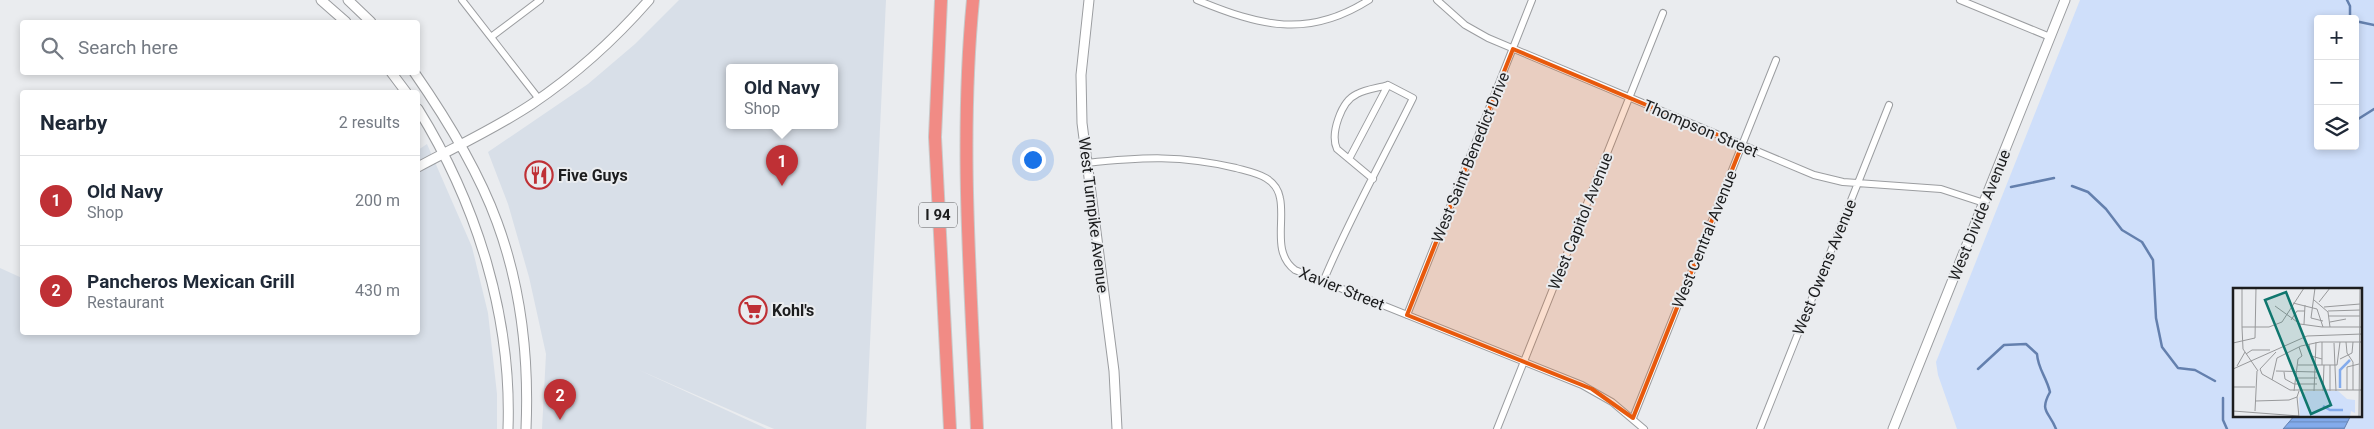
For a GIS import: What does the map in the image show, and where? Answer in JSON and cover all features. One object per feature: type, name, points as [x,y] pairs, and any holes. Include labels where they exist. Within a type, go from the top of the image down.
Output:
[{"type":"highway","name":"I 94","points":[[940,0],[935,137],[950,429]]},
{"type":"highway","name":"I 94","points":[[973,0],[967,100],[968,208],[977,429]]},
{"type":"highway","points":[[968,208],[984,429]]},
{"type":"street","points":[[321,0],[344,20]]},
{"type":"street","points":[[348,0],[369,20]]},
{"type":"street","points":[[462,0],[539,99]]},
{"type":"street","points":[[491,38],[540,0]]},
{"type":"street","points":[[420,166],[539,99],[597,53],[649,0]]},
{"type":"street","name":"West Turnpike Avenue","points":[[1089,0],[1081,91],[1087,163],[1114,371],[1117,429]]},
{"type":"street","points":[[1197,0],[1246,19],[1287,25],[1325,21],[1348,13],[1369,0]]},
{"type":"street","name":"Thompson Street","points":[[1437,0],[1465,25],[1513,49],[1814,175],[1833,181],[1858,184],[1941,188],[1984,203]]},
{"type":"street","name":"West Saint Benedict Drive","points":[[1407,315],[1532,0]]},
{"type":"street","points":[[1960,0],[2050,37]]},
{"type":"street","name":"West Divide Avenue","points":[[1893,429],[2065,0]]},
{"type":"street","name":"West Capitol Avenue","points":[[1497,429],[1663,13]]},
{"type":"street","name":"West Central Avenue","points":[[1632,418],[1776,60]]},
{"type":"street","points":[[393,75],[404,90]]},
{"type":"street","points":[[416,75],[460,145],[497,222],[516,291],[525,362],[526,429]]},
{"type":"street","points":[[1349,159],[1388,85]]},
{"type":"street","points":[[1324,282],[1334,257],[1414,98],[1388,85],[1356,94],[1348,100],[1335,125],[1334,143],[1337,149],[1373,179]]},
{"type":"street","name":"West Owens Avenue","points":[[1760,429],[1889,105]]},
{"type":"street","points":[[420,112],[444,153],[479,235],[494,293],[506,355],[508,429]]},
{"type":"street","name":"Xavier Street","points":[[1087,163],[1147,157],[1177,158],[1206,161],[1263,176],[1274,184],[1280,194],[1281,242],[1285,258],[1295,270],[1592,389],[1644,429]]},
{"type":"highlighted area","points":[[1513,49],[1742,145],[1633,418],[1592,389],[1407,315]]},
{"type":"shaded area","points":[[679,0],[886,0],[866,429],[774,429],[639,370],[767,429],[542,429],[546,354],[529,277],[508,204],[488,152],[588,84],[635,44]]},
{"type":"shaded area","points":[[2080,0],[2374,0],[2374,429],[1957,429],[1938,375],[1936,362]]},
{"type":"shaded area","points":[[427,144],[472,247],[488,313],[497,394],[497,429],[0,429],[0,268],[20,277],[20,335],[420,335],[420,149]]},
{"type":"water","points":[[2294,416],[2350,416],[2344,429],[2283,429]]},
{"type":"waterway","points":[[2347,0],[2350,6],[2350,15]]},
{"type":"waterway","points":[[2359,22],[2374,25]]},
{"type":"waterway","points":[[2359,118],[2374,109]]},
{"type":"waterway","points":[[2011,187],[2054,178]]},
{"type":"waterway","points":[[2072,186],[2088,192],[2106,209],[2122,230],[2142,242],[2153,260],[2156,318],[2162,347],[2178,368],[2195,370],[2215,381]]},
{"type":"waterway","points":[[1978,369],[2004,345],[2026,344],[2037,354],[2050,392],[2045,408],[2056,429]]},
{"type":"waterway","points":[[2223,398],[2223,420],[2227,429]]},
{"type":"place","name":"Five Guys","points":[[539,175]]},
{"type":"place","name":"Old Navy","points":[[782,186]]},
{"type":"place","name":"Kohl's","points":[[753,310]]},
{"type":"place","name":"Pancheros Mexican Grill","points":[[560,420]]}]
